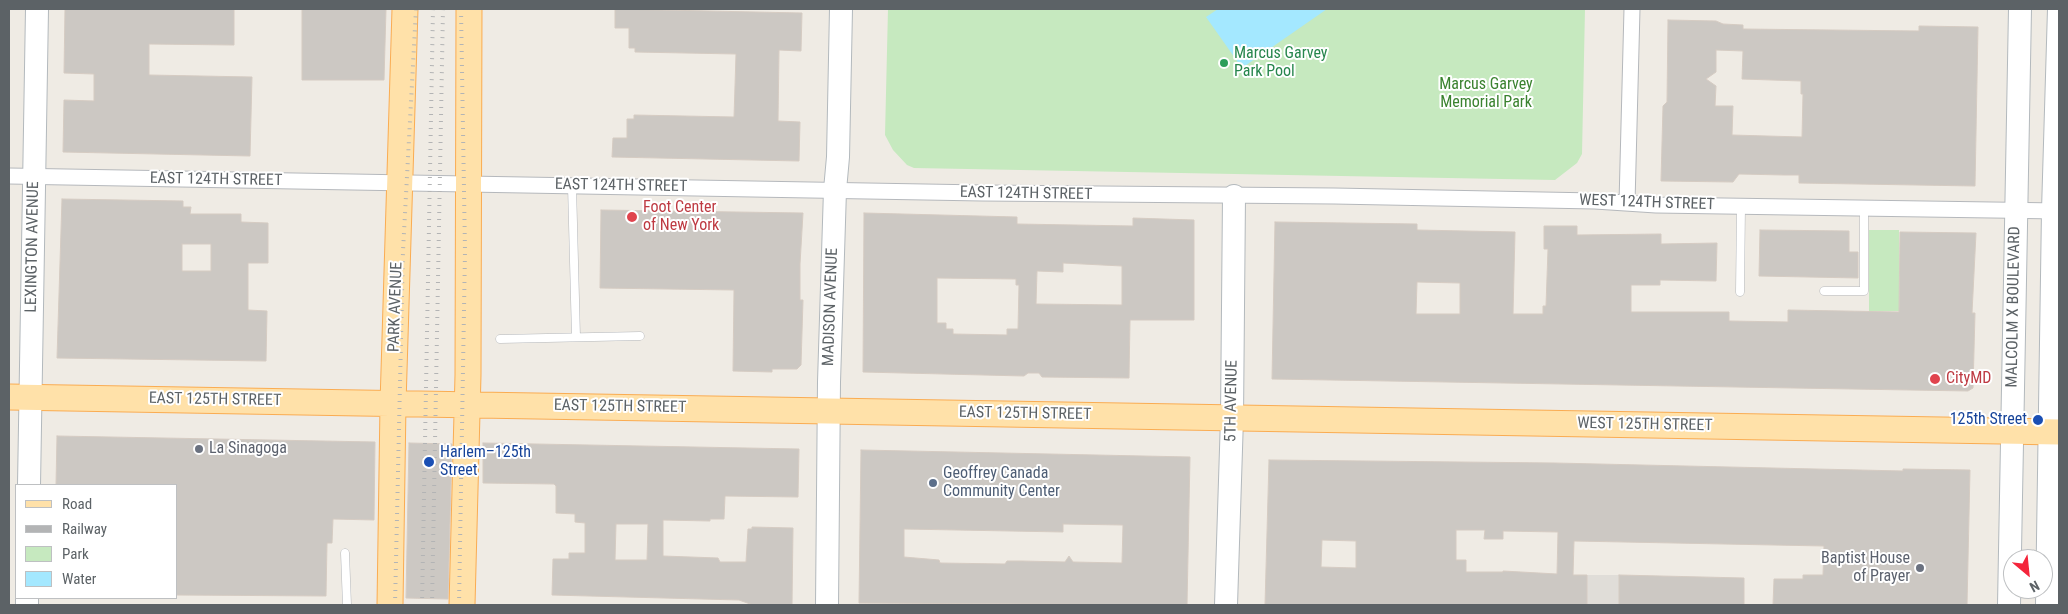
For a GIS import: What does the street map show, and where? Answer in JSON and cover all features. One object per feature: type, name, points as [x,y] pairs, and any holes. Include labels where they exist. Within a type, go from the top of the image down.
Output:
[{"type":"main road","name":"LEXINGTON AVENUE","points":[[29,484],[19,397],[35,177],[37,9]]},
{"type":"main road","name":"PARK AVENUE","points":[[390,605],[393,404],[405,9]]},
{"type":"main road","points":[[462,605],[469,184],[469,9]]},
{"type":"main road","name":"MADISON AVENUE","points":[[827,605],[829,412],[841,9]]},
{"type":"main road","name":"MALCOLM X BOULEVARD","points":[[2009,605],[2020,9]]},
{"type":"main road","points":[[2047,605],[2055,432],[2059,9]]},
{"type":"main road","name":"5TH AVENUE","points":[[1226,605],[1232,418],[1234,196]]},
{"type":"main road","name":"EAST 125TH STREET","points":[[19,397],[1232,418]]},
{"type":"main road","name":"WEST 125TH STREET","points":[[1232,418],[2055,432]]},
{"type":"street","points":[[1627,203],[1632,9]]},
{"type":"street","name":"EAST 124TH STREET","points":[[9,176],[1234,196]]},
{"type":"street","name":"WEST 124TH STREET","points":[[1234,196],[1334,196],[1741,206],[2056,211]]},
{"type":"lane","points":[[572,186],[576,337]]},
{"type":"lane","points":[[1740,292],[1741,206]]},
{"type":"lane","points":[[1824,291],[1864,291],[1864,208]]},
{"type":"lane","points":[[500,339],[640,336]]},
{"type":"lane","points":[[346,553],[347,605]]},
{"type":"shaded area","points":[[1587,575],[1619,575],[1619,605],[1587,605]]},
{"type":"green space","name":"Marcus Garvey Memorial Park","points":[[888,9],[1585,9],[1582,154],[1577,163],[1555,180],[914,168],[907,165],[893,150],[885,135]]},
{"type":"green space","points":[[1869,230],[1899,230],[1899,311],[1869,311]]},
{"type":"water","points":[[1218,9],[1327,9],[1242,68],[1206,17]]},
{"type":"building","points":[[65,9],[234,9],[234,45],[149,44],[149,75],[252,77],[250,156],[63,152],[64,100],[94,101],[94,74],[64,73]]},
{"type":"building","points":[[302,9],[386,9],[384,80],[302,80]]},
{"type":"building","points":[[615,9],[802,13],[801,51],[779,50],[778,121],[800,122],[799,161],[612,157],[613,138],[627,138],[627,119],[634,119],[634,115],[734,117],[736,54],[635,52],[635,48],[629,48],[629,28],[615,28]]},
{"type":"building","points":[[1668,20],[1716,21],[1723,24],[1743,25],[1743,29],[1919,31],[1919,26],[1978,27],[1975,186],[1799,183],[1799,175],[1739,174],[1733,182],[1661,181],[1663,106],[1667,102]],"holes":[[[1716,50],[1743,51],[1742,79],[1801,81],[1801,94],[1803,94],[1802,137],[1732,135],[1733,106],[1715,106],[1716,86],[1706,79],[1716,72]]]},
{"type":"building","points":[[62,199],[183,201],[183,207],[191,207],[190,214],[241,214],[241,222],[268,223],[268,263],[248,263],[248,310],[267,311],[266,361],[57,358]],"holes":[[[182,244],[211,244],[211,271],[182,271]]]},
{"type":"building","points":[[601,210],[803,213],[800,264],[800,300],[803,300],[801,365],[797,369],[772,369],[772,372],[733,371],[734,290],[600,288]]},
{"type":"building","points":[[864,213],[1017,217],[1017,224],[1133,226],[1133,218],[1194,220],[1194,320],[1130,320],[1129,378],[1042,377],[1039,373],[1028,373],[1024,376],[863,372]],"holes":[[[1063,263],[1122,266],[1122,305],[1036,304],[1037,271],[1063,272]],[[937,278],[1016,279],[1016,285],[1019,285],[1018,329],[1007,329],[1007,335],[953,334],[953,329],[946,329],[946,323],[937,323]]]},
{"type":"building","points":[[1275,222],[1417,224],[1417,230],[1515,232],[1513,314],[1543,314],[1543,306],[1546,306],[1548,249],[1544,249],[1544,226],[1577,226],[1577,235],[1661,234],[1661,244],[1717,243],[1716,281],[1660,280],[1660,285],[1631,285],[1631,312],[1729,312],[1729,321],[1788,322],[1788,310],[1899,312],[1900,232],[1976,233],[1972,313],[1975,313],[1973,388],[1968,391],[1272,379]],"holes":[[[1417,282],[1460,283],[1460,314],[1416,314]]]},
{"type":"building","points":[[1760,230],[1849,231],[1849,252],[1858,252],[1858,278],[1759,276]]},
{"type":"building","points":[[57,436],[375,442],[374,520],[333,519],[332,543],[327,543],[326,596],[178,595],[178,484],[56,484]]},
{"type":"building","points":[[409,443],[452,444],[448,599],[406,598]]},
{"type":"building","points":[[483,443],[799,449],[798,497],[725,496],[724,519],[710,519],[710,521],[663,520],[663,556],[718,558],[720,562],[746,562],[748,529],[752,529],[752,527],[793,528],[792,605],[753,605],[739,600],[552,595],[553,559],[569,559],[569,553],[585,553],[585,523],[575,522],[575,514],[556,513],[556,486],[554,484],[483,483]],"holes":[[[616,524],[648,524],[647,560],[615,560]]]},
{"type":"building","points":[[861,450],[1190,457],[1187,605],[859,603]],"holes":[[[1063,524],[1123,525],[1122,563],[1073,562],[1069,556],[1065,562],[1007,561],[1005,564],[940,563],[939,560],[904,557],[904,529],[1063,532]]]},
{"type":"building","points":[[1269,460],[1555,463],[1903,471],[1903,469],[1970,470],[1967,605],[1773,605],[1774,579],[1803,579],[1803,575],[1823,575],[1824,546],[1574,541],[1573,575],[1587,575],[1587,605],[1265,605]],"holes":[[[1456,530],[1485,530],[1484,539],[1503,539],[1503,531],[1558,532],[1557,574],[1503,571],[1466,572],[1466,560],[1456,560]],[[1322,540],[1356,541],[1356,568],[1321,567]]]},
{"type":"building","points":[[1619,575],[1744,578],[1744,605],[1619,605]]},
{"type":"railway","points":[[395,605],[403,251],[416,9]]},
{"type":"railway","points":[[422,605],[433,9]]},
{"type":"railway","points":[[432,605],[443,9]]},
{"type":"railway","points":[[459,605],[465,251],[461,9]]},
{"type":"place","name":"Marcus Garvey Park Pool","points":[[1224,63]]},
{"type":"place","name":"Foot Center of New York","points":[[632,217]]},
{"type":"place","name":"CityMD","points":[[1935,379]]},
{"type":"place","name":"125th Street","points":[[2038,420]]},
{"type":"place","name":"La Sinagoga","points":[[199,449]]},
{"type":"place","name":"Harlem–125th Street","points":[[429,462]]},
{"type":"place","name":"Geoffrey Canada Community Center","points":[[933,483]]},
{"type":"place","name":"Baptist House of Prayer","points":[[1920,568]]}]
